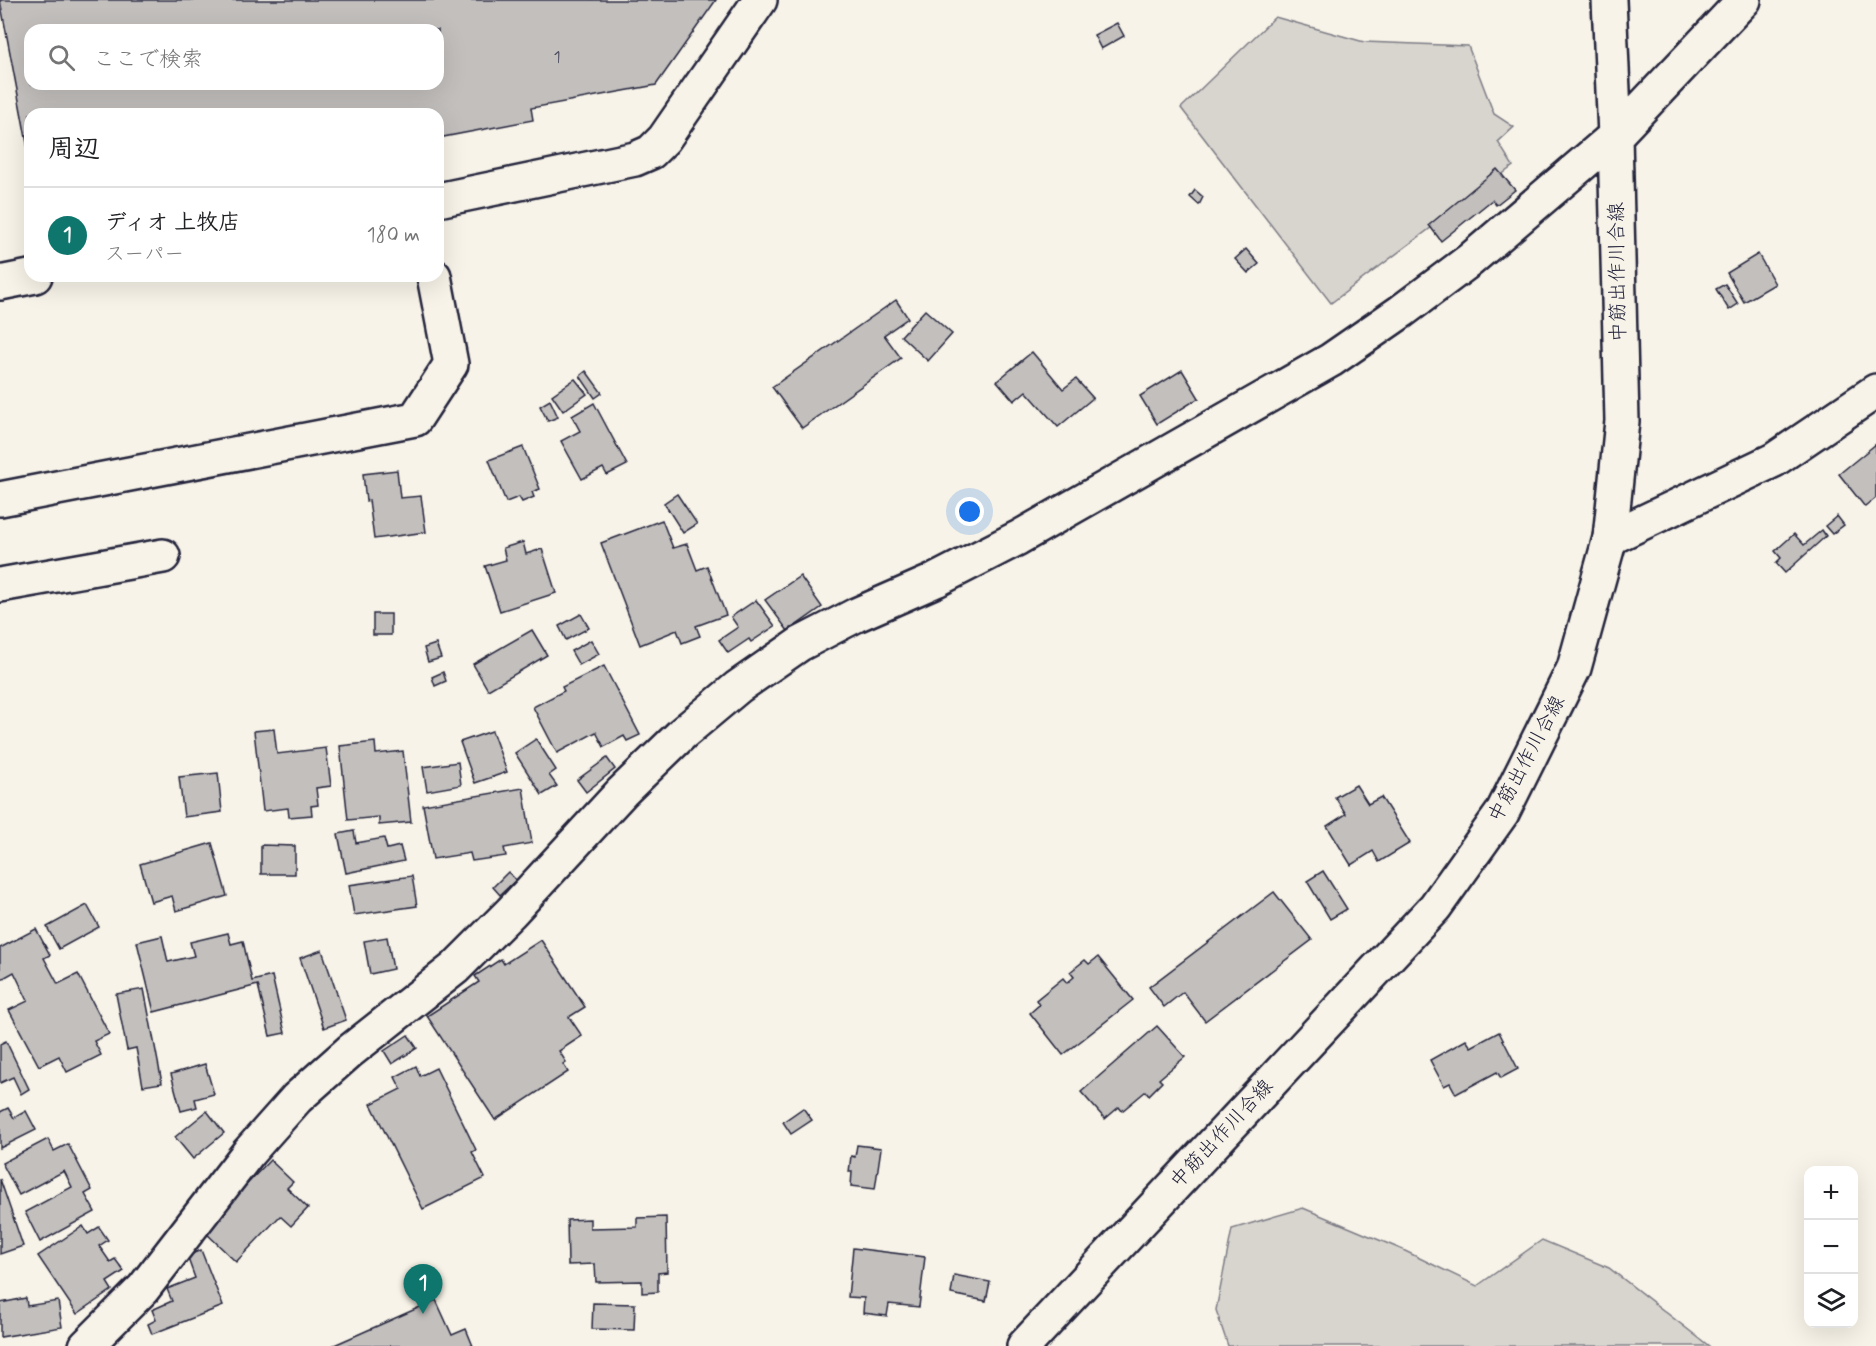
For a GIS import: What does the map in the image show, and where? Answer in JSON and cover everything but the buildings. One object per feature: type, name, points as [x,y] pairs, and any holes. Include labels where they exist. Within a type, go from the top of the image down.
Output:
[{"type":"street","points":[[444,199],[635,159],[651,152],[664,139],[760,0]]},
{"type":"street","name":"中筋出作川合線","points":[[1024,1346],[1435,907],[1502,813],[1574,668],[1610,538],[1622,421],[1609,0]]},
{"type":"street","points":[[69,1346],[86,1346],[143,1289],[249,1152],[297,1098],[350,1051],[455,968],[511,912],[622,792],[683,733],[738,687],[800,644],[856,615],[936,580],[1018,538],[1331,360],[1470,260],[1615,136],[1744,0]]},
{"type":"street","points":[[0,283],[24,278]]},
{"type":"street","points":[[0,499],[415,419],[451,364],[435,282]]},
{"type":"street","points":[[1610,538],[1774,460],[1876,391]]},
{"type":"street","points":[[0,585],[163,556]]},
{"type":"shaded area","points":[[1275,17],[1364,42],[1468,46],[1494,114],[1514,127],[1498,142],[1513,166],[1331,303],[1181,108]]},
{"type":"shaded area","points":[[1303,1208],[1403,1250],[1477,1286],[1542,1240],[1609,1268],[1709,1346],[1228,1346],[1216,1310],[1232,1229]]},
{"type":"place","name":"ディオ 上牧店","points":[[423,1314]]}]
